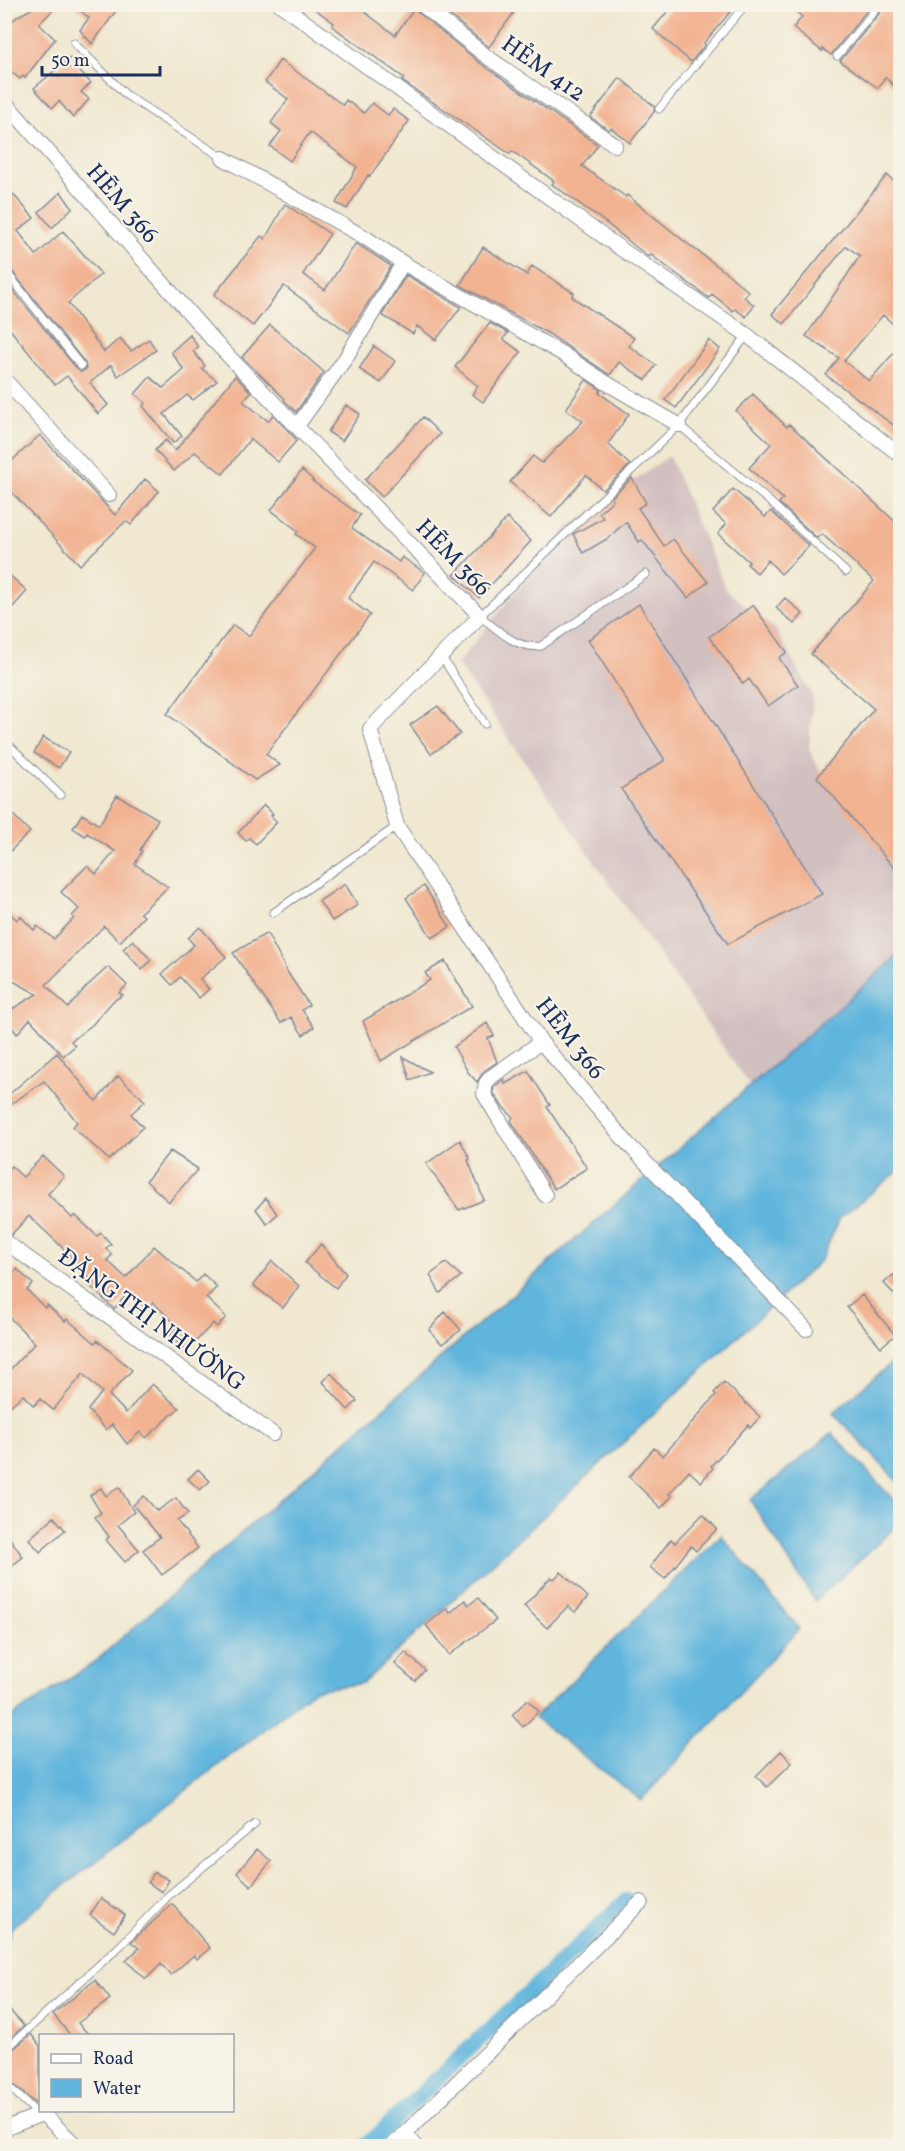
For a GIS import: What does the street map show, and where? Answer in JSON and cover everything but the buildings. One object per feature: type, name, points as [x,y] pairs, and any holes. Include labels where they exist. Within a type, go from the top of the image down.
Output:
[{"type":"street","points":[[280,4],[621,249],[747,335],[900,456]]},
{"type":"street","name":"HẺM 412","points":[[420,4],[486,56],[615,145]]},
{"type":"street","name":"HẼM 366","points":[[4,101],[212,339],[480,616],[370,729],[397,826],[541,1042],[628,1144],[806,1329]]},
{"type":"street","points":[[224,158],[366,238],[403,263],[561,353],[608,384],[679,425]]},
{"type":"street","points":[[297,426],[345,359],[403,263]]},
{"type":"street","points":[[4,379],[109,495]]},
{"type":"street","points":[[541,1042],[491,1077],[486,1083],[484,1094],[545,1195]]},
{"type":"street","name":"ĐẶNG THỊ NHƯỜNG","points":[[4,1241],[273,1434]]},
{"type":"street","points":[[392,2146],[641,1902]]},
{"type":"street","points":[[4,2129],[42,2116],[77,2146]]},
{"type":"street","points":[[406,2134],[416,2146]]},
{"type":"lane","points":[[659,109],[746,4]]},
{"type":"lane","points":[[837,56],[880,4]]},
{"type":"lane","points":[[74,43],[126,95],[224,158]]},
{"type":"lane","points":[[4,269],[81,366]]},
{"type":"lane","points":[[646,574],[541,646],[528,648],[480,616],[679,425],[747,335]]},
{"type":"lane","points":[[679,425],[769,501],[846,572]]},
{"type":"lane","points":[[441,656],[485,724]]},
{"type":"lane","points":[[4,740],[60,795]]},
{"type":"lane","points":[[273,913],[397,826]]},
{"type":"lane","points":[[4,2051],[121,1945],[170,1894],[255,1824]]},
{"type":"lane","points":[[4,2082],[42,2116]]},
{"type":"shaded area","points":[[669,456],[726,590],[776,630],[813,697],[809,749],[833,795],[900,858],[900,954],[750,1086],[457,664],[566,529]]},
{"type":"water","points":[[900,954],[900,1170],[840,1218],[821,1260],[363,1683],[314,1690],[12,1927],[5,1946],[5,1721],[91,1665]]},
{"type":"water","points":[[895,1360],[900,1364],[900,1484],[833,1413]]},
{"type":"water","points":[[832,1433],[900,1507],[900,1523],[815,1601],[750,1500]]},
{"type":"water","points":[[721,1535],[799,1629],[641,1800],[534,1718]]},
{"type":"waterway","points":[[366,2146],[626,1901]]}]
